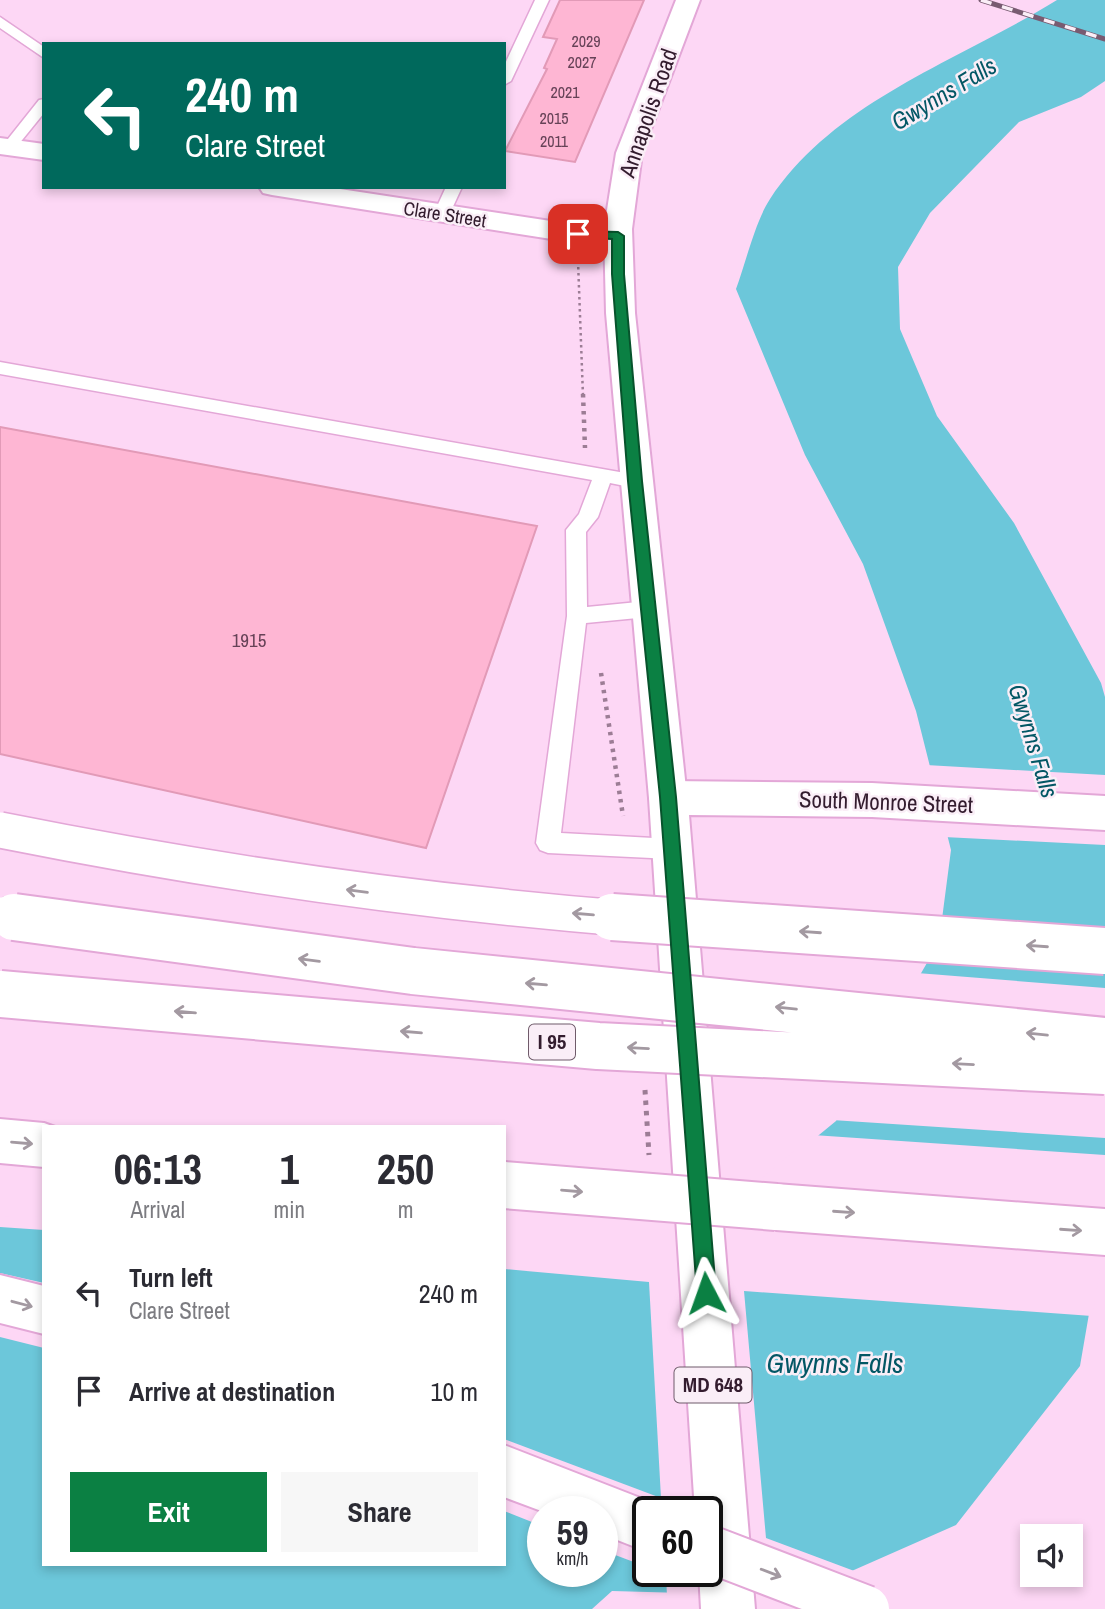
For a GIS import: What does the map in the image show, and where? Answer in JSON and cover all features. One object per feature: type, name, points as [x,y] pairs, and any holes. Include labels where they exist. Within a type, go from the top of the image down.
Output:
[{"type":"main road","name":"Annapolis Road","points":[[688,0],[624,172],[618,236],[618,274],[635,481],[668,797],[728,1609]]},
{"type":"main road","points":[[5,146],[42,152]]},
{"type":"main road","name":"Clare Street","points":[[285,189],[578,234],[618,236]]},
{"type":"main road","name":"South Monroe Street","points":[[668,797],[872,800],[1105,813]]},
{"type":"main road","points":[[0,830],[119,855],[248,876],[456,903],[849,935],[1105,951]]},
{"type":"main road","points":[[0,915],[279,957],[427,974],[1105,1041]]},
{"type":"main road","name":"I 95","points":[[0,994],[598,1046],[1105,1071]]},
{"type":"main road","points":[[0,1141],[42,1145]]},
{"type":"main road","points":[[506,1185],[1105,1232]]},
{"type":"main road","points":[[0,1299],[42,1310]]},
{"type":"main road","points":[[506,1472],[632,1520]]},
{"type":"main road","points":[[723,1554],[866,1609]]},
{"type":"lane","points":[[506,77],[542,0]]},
{"type":"lane","points":[[0,22],[42,53]]},
{"type":"lane","points":[[5,146],[42,105]]},
{"type":"lane","points":[[442,213],[453,189]]},
{"type":"lane","points":[[0,368],[635,481]]},
{"type":"lane","points":[[603,475],[588,517],[576,530],[577,616],[548,844],[672,849]]},
{"type":"lane","points":[[577,616],[648,610]]},
{"type":"water","name":"Gwynns Falls","points":[[1057,0],[1105,0],[1105,81],[1081,97],[1019,122],[930,213],[898,267],[900,329],[937,416],[1014,523],[1101,683],[1105,697],[1105,1221],[1080,1366],[956,1525],[795,1596],[612,1591],[592,1609],[0,1609],[0,1220],[42,1221],[42,1566],[506,1566],[506,1210],[763,1181],[836,1121],[939,942],[951,850],[916,711],[863,564],[805,455],[736,289],[765,208],[797,164],[864,108]]},
{"type":"pier","points":[[926,765],[1105,775],[1105,845],[944,837]]},
{"type":"pier","points":[[917,973],[1105,988],[1105,1138],[832,1120]]},
{"type":"pier","points":[[813,1135],[1105,1155],[1105,1242],[1092,1316],[744,1291],[766,1538],[857,1572],[796,1599],[667,1596],[667,1587],[723,1587],[723,1496],[661,1496],[649,1282],[506,1269],[506,1207],[762,1178]]},
{"type":"pier","points":[[0,1216],[42,1217],[42,1230],[0,1227]]},
{"type":"pier","points":[[0,1273],[42,1283],[42,1348],[0,1337]]},
{"type":"pier","points":[[506,1440],[656,1496],[632,1496],[632,1561],[618,1556],[618,1496],[527,1496],[527,1520],[506,1512]]},
{"type":"building","points":[[560,0],[644,0],[575,162],[506,151],[547,69],[544,68],[557,39],[543,37]]},
{"type":"building","points":[[0,427],[537,526],[426,848],[0,754]]},
{"type":"railway","points":[[981,0],[1105,39]]},
{"type":"route","points":[[578,234],[618,236],[618,274],[635,481],[668,797],[706,1293]]}]
